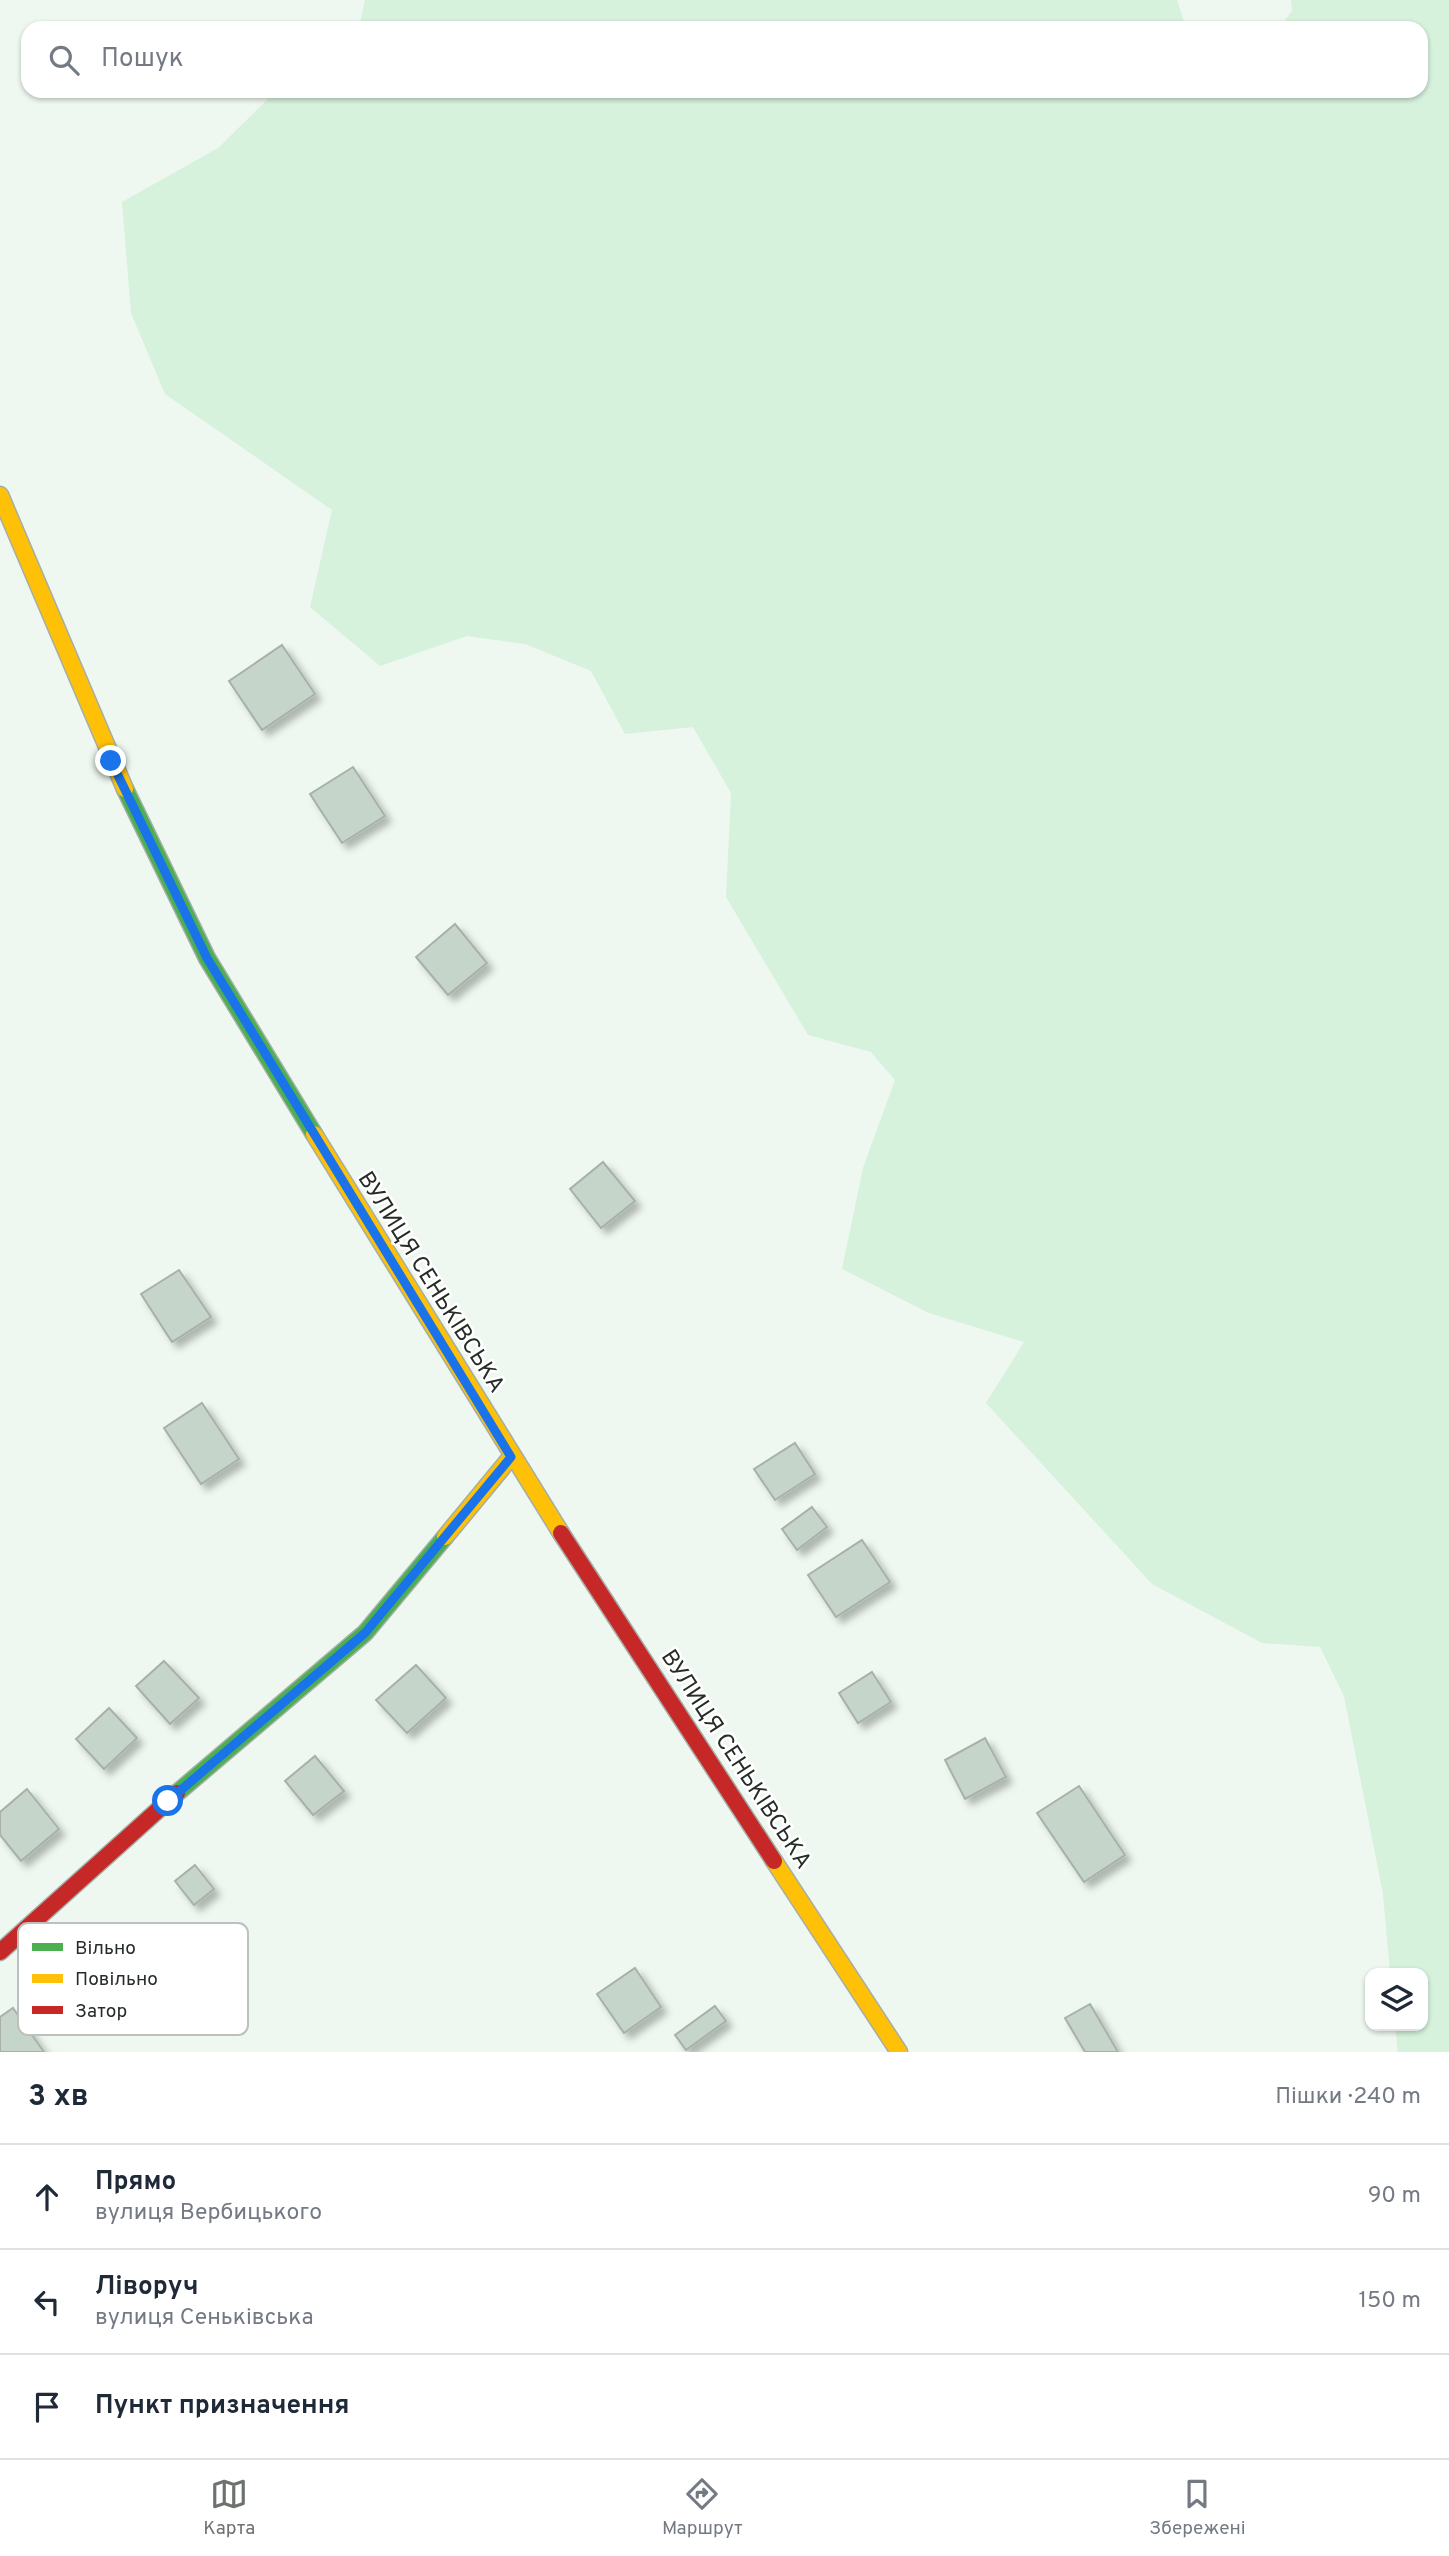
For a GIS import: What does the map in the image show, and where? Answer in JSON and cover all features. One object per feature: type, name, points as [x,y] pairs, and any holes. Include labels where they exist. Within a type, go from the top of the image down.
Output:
[{"type":"main road","name":"ВУЛИЦЯ СЕНЬКIВСЬКА","points":[[0,495],[111,761],[207,958],[511,1457],[899,2052]]},
{"type":"main road","points":[[32,1923],[168,1801],[365,1633],[511,1457]]},
{"type":"main road","points":[[0,1952],[18,1936]]},
{"type":"green space","points":[[365,0],[1177,0],[1184,21],[360,21]]},
{"type":"green space","points":[[1291,0],[1449,0],[1449,2052],[1398,2052],[1396,2031],[1428,2031],[1428,1968],[1390,1968],[1383,1894],[1344,1696],[1320,1647],[1262,1643],[1152,1584],[986,1403],[1024,1342],[929,1313],[842,1269],[863,1168],[895,1080],[871,1052],[808,1035],[726,897],[731,793],[693,727],[625,734],[591,671],[525,644],[467,636],[380,666],[310,607],[332,510],[165,394],[131,313],[122,202],[218,148],[269,98],[1428,98],[1428,21],[1284,21],[1292,11]]},
{"type":"building","points":[[282,645],[315,694],[262,730],[229,681]]},
{"type":"building","points":[[353,767],[385,816],[342,843],[310,794]]},
{"type":"building","points":[[455,924],[487,963],[448,995],[416,957]]},
{"type":"building","points":[[603,1162],[635,1201],[601,1228],[570,1189]]},
{"type":"building","points":[[179,1270],[211,1317],[172,1342],[141,1294]]},
{"type":"building","points":[[202,1403],[239,1459],[201,1484],[164,1428]]},
{"type":"building","points":[[795,1443],[815,1474],[775,1500],[754,1469]]},
{"type":"building","points":[[812,1507],[827,1527],[797,1550],[782,1529]]},
{"type":"building","points":[[862,1540],[890,1582],[836,1617],[808,1575]]},
{"type":"building","points":[[164,1661],[199,1698],[170,1724],[136,1686]]},
{"type":"building","points":[[416,1665],[446,1698],[407,1733],[376,1700]]},
{"type":"building","points":[[872,1672],[891,1702],[858,1723],[839,1693]]},
{"type":"building","points":[[109,1708],[137,1738],[104,1769],[76,1739]]},
{"type":"building","points":[[985,1738],[1006,1777],[965,1799],[945,1760]]},
{"type":"building","points":[[315,1756],[344,1791],[313,1815],[285,1781]]},
{"type":"building","points":[[1079,1786],[1125,1855],[1084,1882],[1037,1813]]},
{"type":"building","points":[[27,1789],[59,1829],[21,1861],[0,1835],[0,1812]]},
{"type":"building","points":[[195,1865],[214,1889],[194,1905],[175,1881]]},
{"type":"building","points":[[635,1968],[661,2007],[624,2033],[597,1994]]},
{"type":"building","points":[[1090,2004],[1118,2052],[1085,2052],[1065,2018]]},
{"type":"building","points":[[715,2006],[726,2021],[686,2050],[675,2035]]},
{"type":"building","points":[[13,2008],[18,2015],[18,2035],[32,2035],[44,2052],[0,2052],[0,2017]]},
{"type":"traffic: fast","points":[[125,789],[207,958],[314,1134]]},
{"type":"traffic: fast","points":[[177,1793],[365,1633],[445,1537]]},
{"type":"traffic: slow","points":[[0,495],[125,789]]},
{"type":"traffic: slow","points":[[314,1134],[561,1533]]},
{"type":"traffic: slow","points":[[445,1537],[511,1457]]},
{"type":"traffic: slow","points":[[774,1861],[899,2052]]},
{"type":"traffic: jam","points":[[561,1533],[774,1861]]},
{"type":"traffic: jam","points":[[32,1923],[177,1793]]},
{"type":"traffic: jam","points":[[0,1952],[18,1936]]},
{"type":"route","points":[[111,761],[207,958],[339,1179],[511,1457],[365,1633],[168,1801]]}]
